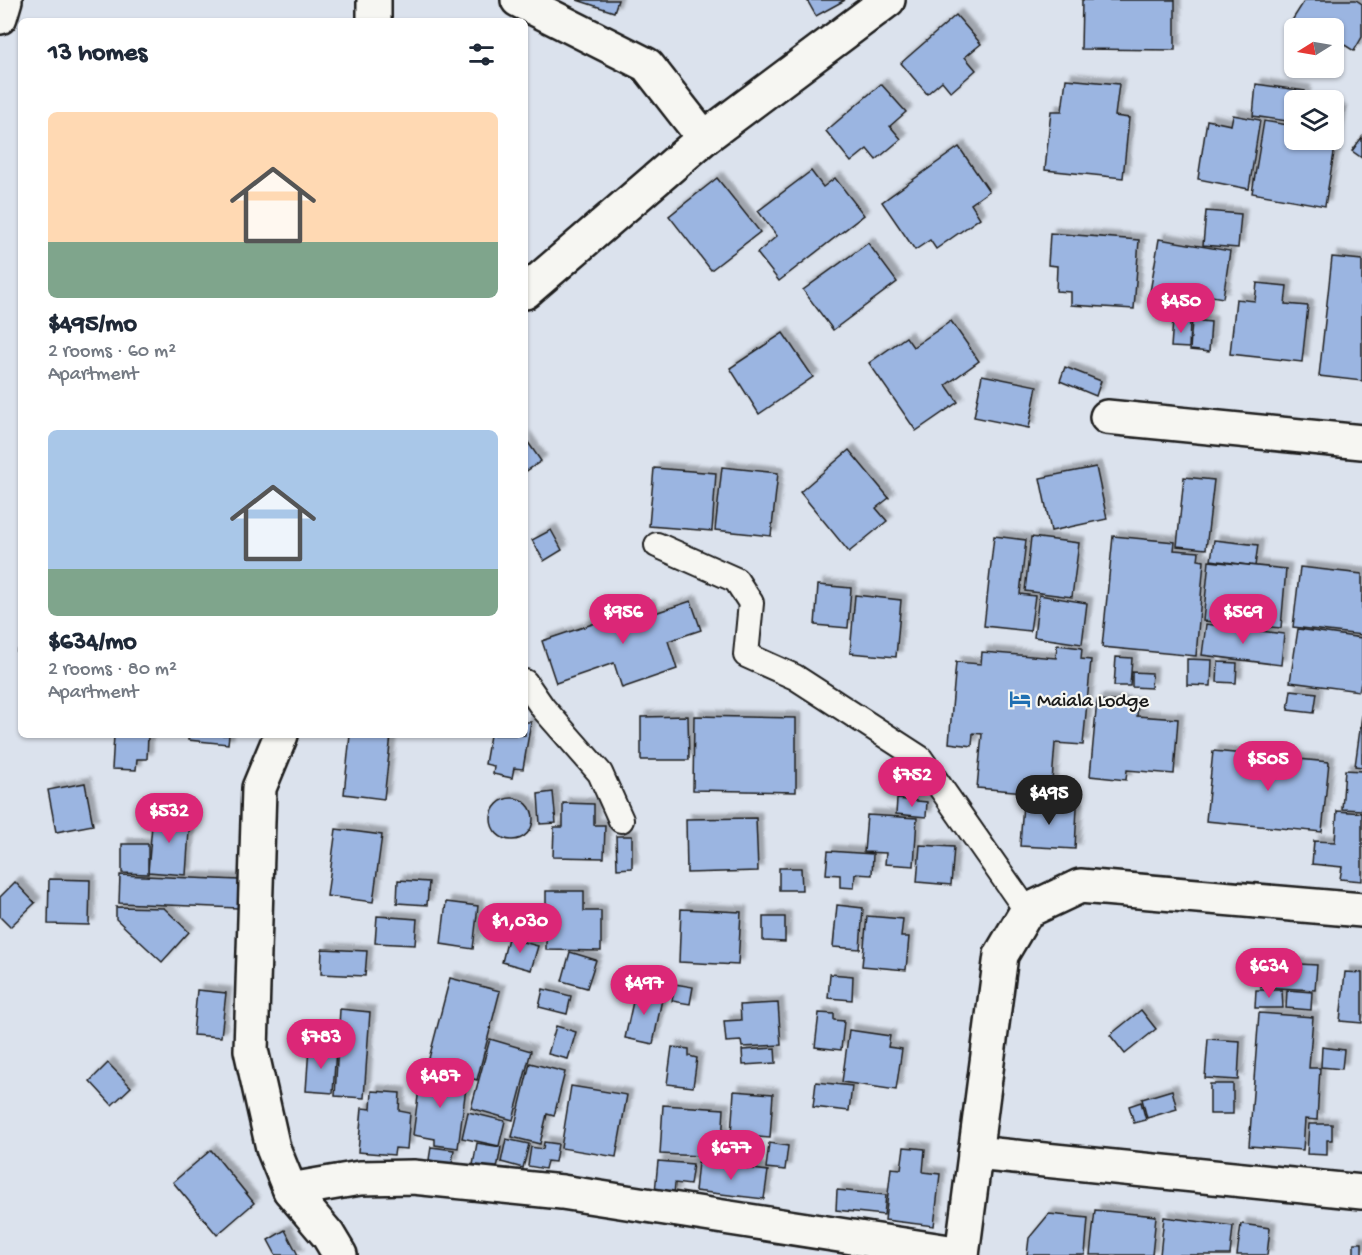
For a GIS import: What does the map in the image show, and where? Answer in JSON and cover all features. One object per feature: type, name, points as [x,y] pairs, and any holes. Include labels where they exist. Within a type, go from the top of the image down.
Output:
[{"type":"street","points":[[0,16],[6,0]]},
{"type":"street","points":[[374,0],[374,18]]},
{"type":"street","points":[[518,0],[647,65],[704,138]]},
{"type":"street","points":[[528,289],[704,138],[888,0]]},
{"type":"street","points":[[1107,417],[1362,442]]},
{"type":"street","points":[[280,738],[259,788],[251,1050],[273,1148],[290,1190],[328,1235],[340,1255]]},
{"type":"street","points":[[290,1190],[360,1178],[413,1177],[562,1192],[962,1255],[1001,955],[1027,911],[1080,886],[1362,910]]},
{"type":"street","points":[[975,1153],[1362,1192]]},
{"type":"lane","points":[[657,545],[736,580],[751,603],[746,655],[795,677],[920,758],[1027,911]]},
{"type":"lane","points":[[528,686],[543,708],[600,773],[621,820]]},
{"type":"building","points":[[577,0],[618,0],[614,12]]},
{"type":"building","points":[[807,0],[845,0],[816,16]]},
{"type":"building","points":[[1082,0],[1175,0],[1175,50],[1081,49]]},
{"type":"building","points":[[1305,0],[1356,0],[1362,4],[1362,37],[1354,51],[1344,45],[1344,18],[1294,18]]},
{"type":"building","points":[[956,15],[981,44],[965,57],[976,70],[951,92],[942,81],[927,94],[901,63]]},
{"type":"building","points":[[1066,79],[1119,84],[1115,116],[1129,118],[1123,178],[1045,170],[1051,111],[1062,111]]},
{"type":"building","points":[[881,84],[906,112],[890,126],[901,139],[876,160],[867,149],[851,162],[826,131]]},
{"type":"building","points":[[1256,84],[1298,90],[1284,90],[1284,121],[1253,116]]},
{"type":"building","points":[[1233,115],[1260,120],[1249,189],[1198,179],[1207,120],[1231,125]]},
{"type":"building","points":[[1264,121],[1284,124],[1284,150],[1335,150],[1325,206],[1252,193]]},
{"type":"building","points":[[1362,137],[1362,158],[1352,151]]},
{"type":"building","points":[[959,147],[989,191],[971,204],[980,218],[936,249],[930,240],[915,250],[882,202]]},
{"type":"building","points":[[811,171],[823,187],[835,178],[864,215],[779,281],[757,253],[777,236],[758,211]]},
{"type":"building","points":[[717,178],[760,232],[711,270],[669,216]]},
{"type":"building","points":[[1206,211],[1241,214],[1238,248],[1203,245]]},
{"type":"building","points":[[1050,233],[1139,240],[1134,309],[1071,305],[1071,292],[1056,291],[1057,266],[1048,265]]},
{"type":"building","points":[[1159,239],[1230,251],[1223,298],[1188,292],[1186,304],[1149,298]]},
{"type":"building","points":[[868,243],[897,282],[833,330],[803,290]]},
{"type":"building","points":[[1332,257],[1362,260],[1362,381],[1319,376]]},
{"type":"building","points":[[1257,283],[1287,286],[1285,304],[1308,306],[1302,362],[1230,354],[1236,299],[1255,301]]},
{"type":"building","points":[[1173,320],[1190,321],[1189,348],[1171,347]]},
{"type":"building","points":[[1192,320],[1211,322],[1209,352],[1190,350]]},
{"type":"building","points":[[951,321],[979,361],[946,385],[958,402],[916,431],[869,363],[906,337],[913,347]]},
{"type":"building","points":[[783,333],[813,377],[759,414],[730,368]]},
{"type":"building","points":[[1065,367],[1101,381],[1096,396],[1060,381]]},
{"type":"building","points":[[982,375],[1037,386],[1029,428],[974,417]]},
{"type":"building","points":[[528,442],[541,461],[528,470]]},
{"type":"building","points":[[849,450],[889,498],[876,508],[887,521],[849,552],[800,492]]},
{"type":"building","points":[[722,467],[778,473],[771,536],[715,530]]},
{"type":"building","points":[[1096,467],[1107,519],[1051,531],[1040,478]]},
{"type":"building","points":[[654,468],[716,473],[712,531],[649,526]]},
{"type":"building","points":[[1184,477],[1214,480],[1206,549],[1177,546]]},
{"type":"building","points":[[551,530],[562,550],[544,561],[532,540]]},
{"type":"building","points":[[994,536],[1026,540],[1020,594],[1035,596],[1030,631],[984,626]]},
{"type":"building","points":[[1113,536],[1175,542],[1174,550],[1199,552],[1198,560],[1204,561],[1196,656],[1102,647]]},
{"type":"building","points":[[1031,537],[1079,543],[1072,597],[1025,591]]},
{"type":"building","points":[[1214,540],[1258,545],[1255,566],[1211,560]]},
{"type":"building","points":[[1209,561],[1286,569],[1281,628],[1203,621]]},
{"type":"building","points":[[1300,567],[1362,574],[1362,635],[1293,627]]},
{"type":"building","points":[[818,585],[851,588],[848,628],[815,625]]},
{"type":"building","points":[[855,595],[901,600],[896,657],[850,653]]},
{"type":"building","points":[[1039,595],[1087,603],[1082,644],[1034,637]]},
{"type":"building","points":[[691,601],[701,630],[668,641],[677,669],[622,688],[614,663],[556,683],[542,641],[649,605],[652,614]]},
{"type":"building","points":[[1206,624],[1284,634],[1281,665],[1202,655]]},
{"type":"building","points":[[1298,629],[1362,638],[1362,679],[1359,691],[1290,682]]},
{"type":"building","name":"Maiala Lodge","points":[[1057,645],[1082,648],[1081,659],[1091,660],[1083,745],[1055,743],[1051,794],[977,788],[982,734],[973,733],[972,746],[949,743],[956,662],[981,664],[982,652],[1056,658]]},
{"type":"building","points":[[17,650],[18,650],[18,700]]},
{"type":"building","points":[[1116,657],[1132,658],[1130,686],[1114,686]]},
{"type":"building","points":[[1187,659],[1212,660],[1211,686],[1187,685]]},
{"type":"building","points":[[1218,662],[1237,663],[1236,683],[1217,682]]},
{"type":"building","points":[[1132,672],[1152,673],[1151,688],[1132,687]]},
{"type":"building","points":[[1291,690],[1317,693],[1314,713],[1288,710]]},
{"type":"building","points":[[1097,700],[1138,703],[1137,716],[1178,719],[1174,774],[1127,770],[1126,780],[1090,776]]},
{"type":"building","points":[[1362,715],[1362,767],[1355,766]]},
{"type":"building","points":[[688,716],[689,760],[641,760],[641,717]]},
{"type":"building","points":[[694,716],[796,718],[796,792],[693,790]]},
{"type":"building","points":[[528,722],[531,722],[523,769],[514,768],[512,778],[493,774],[494,766],[485,764],[489,738],[528,738]]},
{"type":"building","points":[[114,738],[148,738],[147,759],[137,759],[136,770],[112,769]]},
{"type":"building","points":[[188,738],[229,738],[228,744],[188,740]]},
{"type":"building","points":[[350,738],[391,738],[384,799],[344,794]]},
{"type":"building","points":[[1213,751],[1329,762],[1322,832],[1206,821]]},
{"type":"building","points":[[1345,770],[1362,771],[1362,810],[1342,809]]},
{"type":"building","points":[[85,783],[93,825],[56,832],[48,790]]},
{"type":"building","points":[[553,792],[556,823],[540,824],[538,794]]},
{"type":"building","points":[[512,798],[527,804],[533,819],[527,834],[512,840],[497,834],[491,819],[497,804]]},
{"type":"building","points":[[897,799],[927,802],[926,817],[896,814]]},
{"type":"building","points":[[563,803],[594,804],[594,825],[605,825],[604,858],[553,857],[554,827],[563,827]]},
{"type":"building","points":[[1023,803],[1077,807],[1075,849],[1020,846]]},
{"type":"building","points":[[1337,811],[1362,813],[1362,881],[1340,879],[1342,867],[1312,864],[1314,841],[1335,842]]},
{"type":"building","points":[[153,813],[190,816],[186,875],[148,872]]},
{"type":"building","points":[[867,815],[917,818],[914,866],[885,864],[886,853],[864,852]]},
{"type":"building","points":[[756,818],[758,871],[687,873],[686,819]]},
{"type":"building","points":[[336,829],[382,835],[373,902],[327,896]]},
{"type":"building","points":[[616,836],[632,836],[632,868],[617,869]]},
{"type":"building","points":[[122,844],[148,844],[148,874],[122,873]]},
{"type":"building","points":[[920,845],[954,847],[951,885],[917,882]]},
{"type":"building","points":[[828,851],[873,854],[872,875],[855,874],[854,888],[840,887],[840,875],[826,874]]},
{"type":"building","points":[[779,868],[801,868],[802,890],[779,890]]},
{"type":"building","points":[[120,875],[239,880],[238,908],[119,903]]},
{"type":"building","points":[[49,879],[90,880],[89,925],[48,924]]},
{"type":"building","points":[[398,880],[429,882],[427,905],[397,903]]},
{"type":"building","points":[[15,882],[35,903],[10,927],[0,917],[0,897]]},
{"type":"building","points":[[546,891],[584,891],[584,911],[601,911],[601,951],[546,950]]},
{"type":"building","points":[[446,902],[478,906],[473,949],[441,944]]},
{"type":"building","points":[[837,905],[863,908],[860,949],[833,947]]},
{"type":"building","points":[[116,907],[164,908],[189,932],[162,962],[116,919]]},
{"type":"building","points":[[681,909],[741,912],[738,965],[679,962]]},
{"type":"building","points":[[377,916],[417,919],[415,945],[375,943]]},
{"type":"building","points":[[867,916],[903,919],[901,937],[909,937],[906,970],[862,966]]},
{"type":"building","points":[[763,917],[785,917],[785,942],[763,941]]},
{"type":"building","points":[[508,938],[538,946],[531,970],[502,962]]},
{"type":"building","points":[[322,949],[367,951],[365,976],[321,974]]},
{"type":"building","points":[[570,952],[596,960],[587,988],[562,981]]},
{"type":"building","points":[[1262,962],[1317,965],[1315,990],[1261,987]]},
{"type":"building","points":[[1345,972],[1362,973],[1362,1023],[1340,1021]]},
{"type":"building","points":[[830,974],[853,976],[852,1000],[828,998]]},
{"type":"building","points":[[450,978],[500,991],[477,1080],[427,1066]]},
{"type":"building","points":[[675,984],[693,987],[690,1004],[672,1001]]},
{"type":"building","points":[[636,988],[663,994],[653,1044],[625,1038]]},
{"type":"building","points":[[543,989],[571,996],[567,1014],[539,1007]]},
{"type":"building","points":[[197,990],[226,993],[221,1037],[193,1035]]},
{"type":"building","points":[[1256,990],[1282,990],[1283,1008],[1255,1008]]},
{"type":"building","points":[[1287,990],[1312,992],[1311,1010],[1286,1008]]},
{"type":"building","points":[[778,1003],[781,1045],[742,1047],[741,1041],[726,1042],[724,1021],[741,1020],[740,1005]]},
{"type":"building","points":[[340,1009],[370,1012],[364,1098],[335,1096]]},
{"type":"building","points":[[1141,1010],[1156,1029],[1125,1054],[1110,1035]]},
{"type":"building","points":[[819,1013],[834,1014],[834,1020],[844,1021],[841,1050],[815,1047]]},
{"type":"building","points":[[1259,1013],[1313,1017],[1309,1068],[1320,1068],[1317,1120],[1305,1119],[1303,1150],[1249,1146]]},
{"type":"building","points":[[556,1026],[576,1032],[568,1059],[548,1054]]},
{"type":"building","points":[[849,1030],[890,1036],[888,1047],[902,1049],[896,1090],[842,1082]]},
{"type":"building","points":[[490,1039],[531,1051],[513,1120],[471,1108]]},
{"type":"building","points":[[1208,1039],[1240,1041],[1238,1080],[1205,1078]]},
{"type":"building","points":[[309,1047],[336,1049],[333,1093],[306,1091]]},
{"type":"building","points":[[672,1047],[689,1049],[689,1056],[697,1058],[693,1087],[667,1084]]},
{"type":"building","points":[[1322,1047],[1344,1050],[1342,1069],[1321,1067]]},
{"type":"building","points":[[775,1048],[776,1063],[743,1065],[742,1050]]},
{"type":"building","points":[[108,1063],[131,1087],[112,1105],[90,1081]]},
{"type":"building","points":[[530,1063],[565,1072],[554,1116],[547,1114],[540,1144],[512,1137]]},
{"type":"building","points":[[421,1073],[467,1080],[458,1148],[435,1145],[435,1139],[413,1135]]},
{"type":"building","points":[[816,1082],[852,1086],[849,1111],[813,1107]]},
{"type":"building","points":[[1210,1084],[1233,1084],[1233,1114],[1210,1114]]},
{"type":"building","points":[[571,1086],[627,1095],[616,1157],[561,1148]]},
{"type":"building","points":[[1172,1090],[1177,1109],[1147,1118],[1142,1099]]},
{"type":"building","points":[[372,1091],[400,1093],[399,1111],[410,1113],[407,1149],[395,1148],[394,1155],[358,1152],[362,1108],[371,1109]]},
{"type":"building","points":[[734,1091],[773,1094],[770,1138],[731,1135]]},
{"type":"building","points":[[1141,1102],[1146,1120],[1134,1123],[1129,1106]]},
{"type":"building","points":[[663,1105],[724,1109],[721,1157],[660,1154]]},
{"type":"building","points":[[468,1112],[505,1121],[499,1146],[462,1138]]},
{"type":"building","points":[[1309,1124],[1332,1124],[1332,1140],[1327,1140],[1327,1155],[1307,1154]]},
{"type":"building","points":[[506,1139],[529,1144],[523,1168],[501,1162]]},
{"type":"building","points":[[544,1142],[558,1144],[555,1162],[547,1161],[545,1169],[528,1166],[531,1147],[543,1149]]},
{"type":"building","points":[[477,1143],[501,1147],[497,1169],[473,1165]]},
{"type":"building","points":[[769,1143],[788,1146],[785,1170],[766,1168]]},
{"type":"building","points":[[431,1147],[454,1150],[452,1164],[429,1160]]},
{"type":"building","points":[[904,1147],[925,1149],[923,1172],[940,1174],[934,1226],[885,1220],[891,1168],[901,1169]]},
{"type":"building","points":[[211,1150],[254,1203],[217,1235],[173,1182]]},
{"type":"building","points":[[658,1161],[693,1164],[690,1185],[675,1183],[674,1195],[655,1192]]},
{"type":"building","points":[[698,1162],[768,1171],[764,1199],[695,1191]]},
{"type":"building","points":[[837,1190],[886,1195],[884,1215],[836,1210]]},
{"type":"building","points":[[1095,1210],[1156,1216],[1152,1255],[1090,1255]]},
{"type":"building","points":[[1049,1214],[1088,1218],[1085,1255],[1027,1255],[1029,1238]]},
{"type":"building","points":[[1164,1217],[1233,1226],[1230,1255],[1160,1255]]},
{"type":"building","points":[[1241,1224],[1270,1228],[1267,1255],[1237,1255]]},
{"type":"building","points":[[285,1230],[298,1255],[276,1255],[268,1240]]},
{"type":"building","points":[[1354,1243],[1362,1243],[1362,1255],[1354,1255]]},
{"type":"place","name":"Maiala Lodge","points":[[1020,699]]}]
